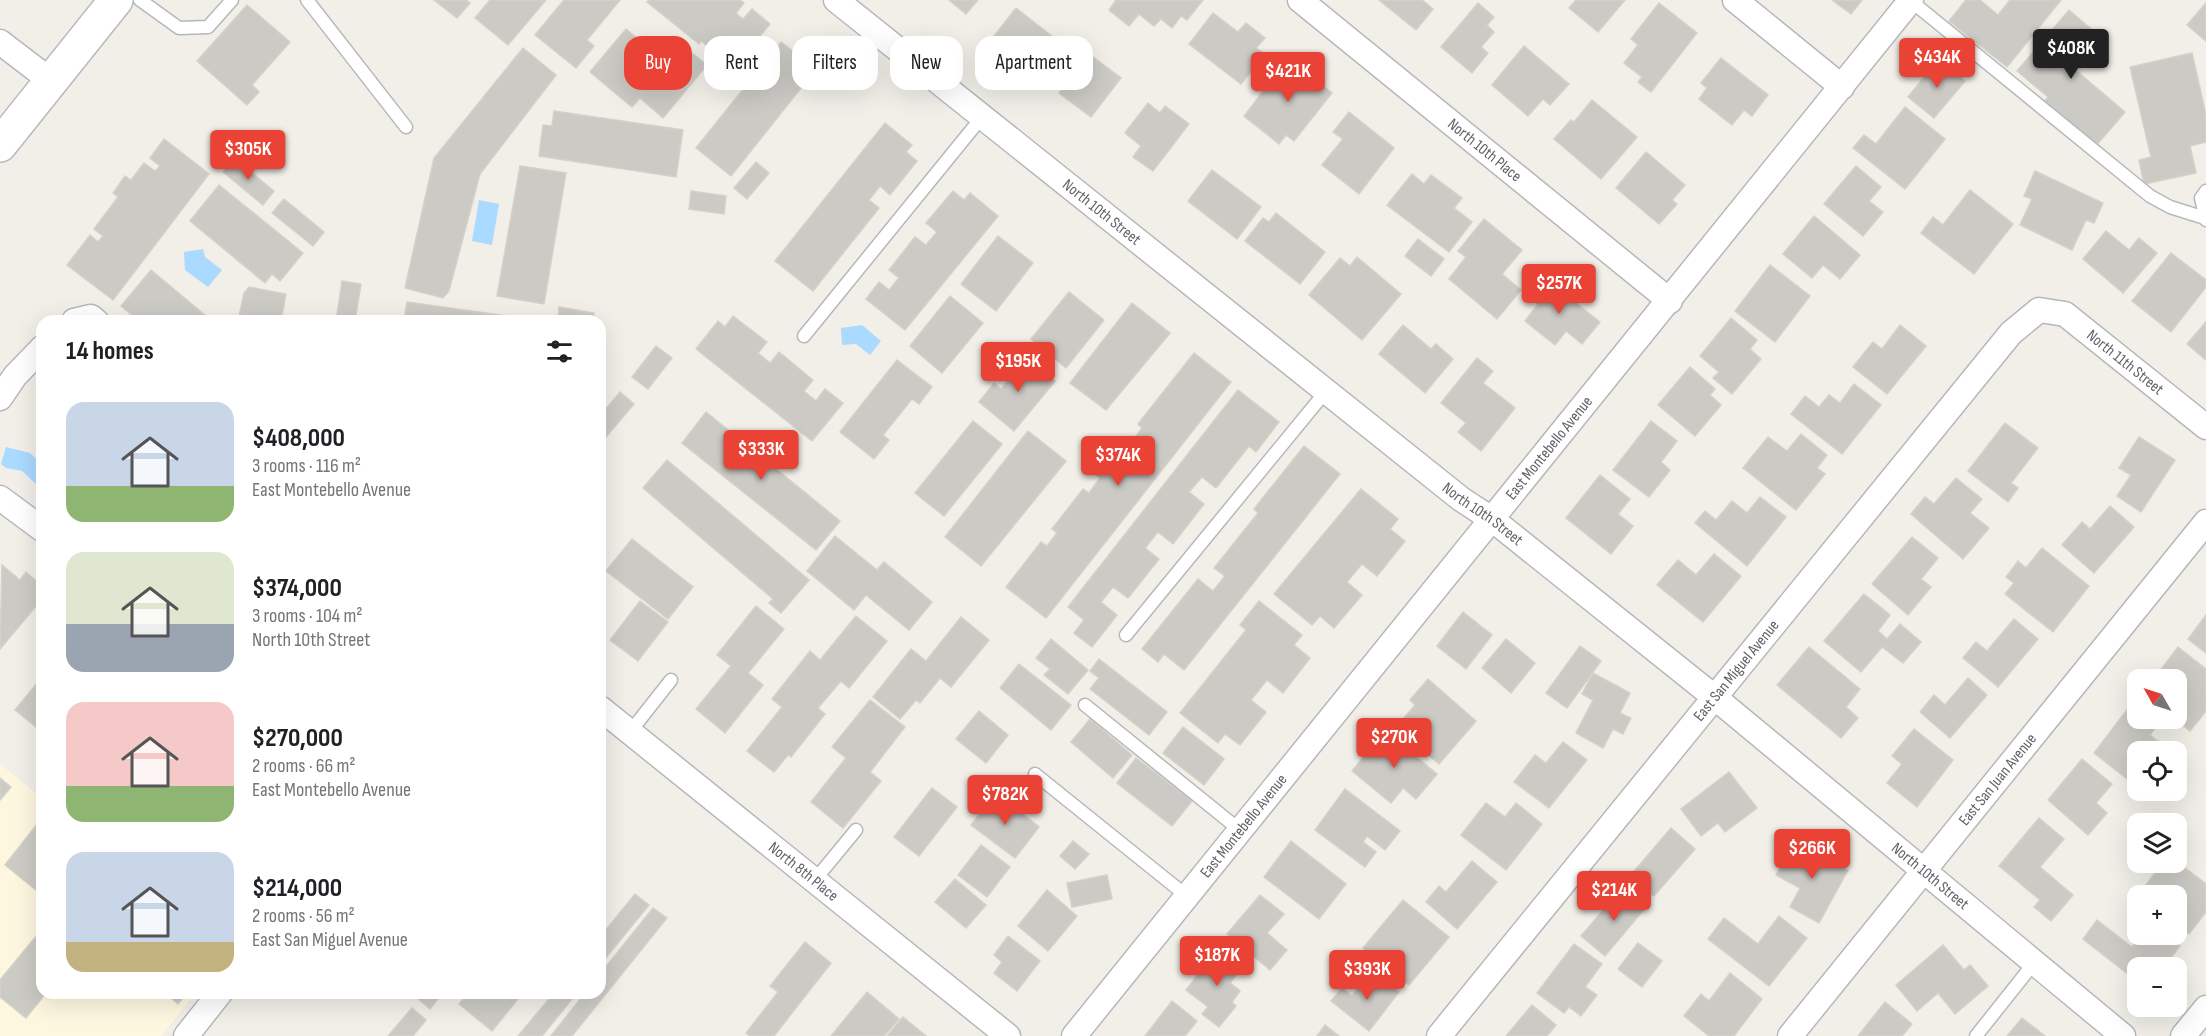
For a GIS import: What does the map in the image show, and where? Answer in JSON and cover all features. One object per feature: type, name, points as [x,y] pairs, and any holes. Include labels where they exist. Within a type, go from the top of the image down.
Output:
[{"type":"main road","points":[[0,145],[117,0]]},
{"type":"street","name":"North 10th Street","points":[[836,0],[1461,499],[1493,520],[1713,696],[2122,1036]]},
{"type":"street","name":"North 10th Place","points":[[1300,0],[1670,301]]},
{"type":"street","points":[[1735,0],[1842,87]]},
{"type":"street","name":"East Montebello Avenue","points":[[1074,1036],[1911,0]]},
{"type":"street","points":[[0,42],[51,81]]},
{"type":"street","name":"North 11th Street","points":[[2039,310],[2065,314],[2206,427]]},
{"type":"street","name":"East San Miguel Avenue","points":[[1439,1036],[1713,696],[2011,333],[2039,310]]},
{"type":"street","points":[[0,398],[7,370],[36,352]]},
{"type":"street","points":[[0,498],[36,525]]},
{"type":"street","name":"East San Juan Avenue","points":[[1790,1036],[2206,522]]},
{"type":"street","name":"North 8th Place","points":[[606,713],[1008,1036]]},
{"type":"street","points":[[186,1036],[215,999]]},
{"type":"street","points":[[2183,1036],[2206,1008]]},
{"type":"lane","points":[[140,0],[179,28],[208,27],[232,0]]},
{"type":"lane","points":[[308,0],[406,127]]},
{"type":"lane","points":[[1911,0],[2150,196],[2170,207],[2206,219]]},
{"type":"lane","points":[[804,336],[982,117]]},
{"type":"lane","points":[[2206,191],[2201,198],[2206,219]]},
{"type":"lane","points":[[1126,635],[1327,390]]},
{"type":"lane","points":[[630,732],[671,680]]},
{"type":"lane","points":[[1085,705],[1241,831]]},
{"type":"lane","points":[[1035,774],[1188,897]]},
{"type":"lane","points":[[814,881],[856,830]]},
{"type":"lane","points":[[1976,1036],[2034,963]]},
{"type":"shaded area","points":[[0,764],[36,793],[36,999],[191,999],[161,1036],[0,1036]]},
{"type":"water","points":[[479,200],[499,204],[492,245],[472,241]]},
{"type":"water","points":[[203,249],[205,257],[222,270],[208,287],[185,270],[184,252]]},
{"type":"water","points":[[862,325],[881,341],[870,355],[856,344],[842,345],[841,328]]},
{"type":"water","points":[[6,447],[30,453],[36,458],[36,484],[22,471],[6,468],[1,464]]},
{"type":"building","points":[[434,0],[466,0],[470,3],[457,18]]},
{"type":"building","points":[[490,0],[546,0],[508,45],[475,18]]},
{"type":"building","points":[[564,0],[620,0],[587,40],[594,46],[576,68],[535,35]]},
{"type":"building","points":[[649,0],[740,0],[744,3],[736,13],[743,19],[752,9],[770,24],[760,36],[704,36],[704,43],[701,41],[699,44],[692,36],[647,2]]},
{"type":"building","points":[[949,0],[978,0],[966,14]]},
{"type":"building","points":[[1116,0],[1203,0],[1187,20],[1181,16],[1172,28],[1161,19],[1154,26],[1139,14],[1129,26],[1109,10]]},
{"type":"building","points":[[1379,0],[1422,0],[1433,9],[1416,30]]},
{"type":"building","points":[[1576,0],[1625,0],[1598,32],[1569,8]]},
{"type":"building","points":[[1832,0],[1862,0],[1851,14]]},
{"type":"building","points":[[1966,0],[1980,0],[1998,15],[2010,0],[2061,0],[2007,67],[1949,21]]},
{"type":"building","points":[[1478,3],[1494,17],[1487,25],[1494,32],[1481,47],[1488,53],[1472,73],[1441,47]]},
{"type":"building","points":[[1659,3],[1697,33],[1651,92],[1638,82],[1642,77],[1624,63],[1638,45],[1631,39]]},
{"type":"building","points":[[2206,3],[2206,41],[2187,25]]},
{"type":"building","points":[[247,5],[290,42],[252,85],[259,92],[247,105],[197,61]]},
{"type":"building","points":[[1016,8],[1052,36],[994,36]]},
{"type":"building","points":[[2069,10],[2098,35],[2072,67],[2125,112],[2095,147],[2043,103],[2048,97],[2017,71]]},
{"type":"building","points":[[1213,13],[1238,32],[1246,23],[1265,38],[1256,48],[1265,54],[1241,84],[1189,44]]},
{"type":"building","points":[[626,29],[634,36],[624,36],[624,90],[686,90],[663,118],[640,98],[632,107],[590,72]]},
{"type":"building","points":[[780,43],[792,50],[792,90],[800,90],[731,176],[696,148],[743,90],[780,90]]},
{"type":"building","points":[[1524,46],[1569,84],[1550,105],[1543,99],[1528,116],[1492,85]]},
{"type":"building","points":[[523,48],[556,75],[480,174],[449,291],[443,298],[405,288],[434,158]]},
{"type":"building","points":[[692,53],[704,63],[704,69],[692,83]]},
{"type":"building","points":[[2192,53],[2206,115],[2206,142],[2190,146],[2196,173],[2144,184],[2139,160],[2151,157],[2130,67]]},
{"type":"building","points":[[1093,57],[1121,78],[1091,117],[1059,93],[1061,90],[1093,90]]},
{"type":"building","points":[[1721,58],[1768,95],[1752,116],[1744,110],[1732,125],[1699,99],[1707,88],[1701,83]]},
{"type":"building","points":[[1288,59],[1332,93],[1294,141],[1286,135],[1279,144],[1244,116]]},
{"type":"building","points":[[1939,59],[1965,81],[1934,118],[1908,97]]},
{"type":"building","points":[[1592,100],[1637,137],[1601,179],[1554,139],[1571,120],[1574,122]]},
{"type":"building","points":[[1148,103],[1160,113],[1165,106],[1189,124],[1153,171],[1133,157],[1141,146],[1125,133]]},
{"type":"building","points":[[1905,107],[1945,139],[1905,189],[1853,148],[1864,135],[1876,144]]},
{"type":"building","points":[[554,111],[683,130],[676,177],[539,156],[543,125],[552,126]]},
{"type":"building","points":[[1349,112],[1394,148],[1359,194],[1322,165],[1343,139],[1333,132]]},
{"type":"building","points":[[885,123],[912,145],[906,152],[917,161],[890,195],[880,186],[869,200],[879,208],[813,291],[775,261]]},
{"type":"building","points":[[164,139],[209,174],[113,300],[67,265],[90,235],[98,242],[103,236],[94,229],[118,197],[113,193],[125,176],[131,180],[144,163],[155,171],[160,166],[150,158]]},
{"type":"building","points":[[1646,152],[1685,185],[1672,200],[1677,204],[1659,224],[1616,188]]},
{"type":"building","points":[[234,158],[274,191],[263,205],[223,172]]},
{"type":"building","points":[[756,162],[769,173],[747,199],[734,188]]},
{"type":"building","points":[[520,166],[566,173],[544,304],[497,296]]},
{"type":"building","points":[[1856,166],[1881,187],[1869,201],[1883,212],[1863,236],[1824,204]]},
{"type":"building","points":[[1212,170],[1261,207],[1237,239],[1188,201]]},
{"type":"building","points":[[2035,171],[2103,203],[2094,223],[2086,220],[2072,250],[2020,225],[2032,199],[2024,196]]},
{"type":"building","points":[[1412,174],[1424,184],[1431,175],[1462,198],[1454,208],[1472,222],[1449,252],[1387,205]]},
{"type":"building","points":[[219,185],[303,253],[280,281],[272,274],[265,283],[190,221]]},
{"type":"building","points":[[1970,190],[2013,224],[1974,274],[1921,233],[1933,217],[1943,225]]},
{"type":"building","points":[[691,191],[726,196],[724,214],[689,209]]},
{"type":"building","points":[[953,191],[964,200],[970,193],[998,216],[905,330],[866,299],[879,282],[889,290],[899,278],[889,270],[915,237],[926,245],[937,232],[926,223]]},
{"type":"building","points":[[284,199],[324,232],[313,246],[272,213]]},
{"type":"building","points":[[1276,213],[1325,252],[1300,284],[1245,241],[1263,218],[1269,222]]},
{"type":"building","points":[[1814,216],[1860,255],[1840,279],[1823,265],[1812,278],[1783,254]]},
{"type":"building","points":[[1484,219],[1522,250],[1502,274],[1521,290],[1497,319],[1449,279],[1466,257],[1458,251]]},
{"type":"building","points":[[2106,231],[2129,250],[2139,238],[2157,253],[2123,293],[2083,259]]},
{"type":"building","points":[[998,236],[1033,263],[996,311],[961,284]]},
{"type":"building","points":[[1418,239],[1444,259],[1431,276],[1405,256]]},
{"type":"building","points":[[2171,253],[2206,280],[2206,287],[2171,332],[2132,301]]},
{"type":"building","points":[[1357,257],[1401,294],[1362,340],[1309,295],[1340,258],[1350,266]]},
{"type":"building","points":[[1770,265],[1810,296],[1775,342],[1735,311]]},
{"type":"building","points":[[151,270],[205,315],[132,315],[121,306]]},
{"type":"building","points":[[1543,277],[1600,322],[1582,344],[1566,331],[1555,345],[1525,321],[1538,304],[1529,296]]},
{"type":"building","points":[[342,281],[361,284],[356,315],[337,315]]},
{"type":"building","points":[[249,287],[286,294],[282,315],[239,315],[244,293]]},
{"type":"building","points":[[1069,292],[1104,320],[1066,368],[1031,339]]},
{"type":"building","points":[[950,296],[983,323],[942,373],[910,346]]},
{"type":"building","points":[[407,302],[499,315],[405,315]]},
{"type":"building","points":[[1132,303],[1170,333],[1106,410],[1070,383]]},
{"type":"building","points":[[559,307],[594,313],[594,315],[558,315]]},
{"type":"building","points":[[733,316],[767,342],[758,353],[770,363],[779,352],[813,380],[804,391],[816,401],[825,389],[843,403],[812,441],[696,349],[718,321],[725,327]]},
{"type":"building","points":[[1731,318],[1757,340],[1750,349],[1761,359],[1732,394],[1713,378],[1719,372],[1700,356]]},
{"type":"building","points":[[2206,322],[2206,360],[2187,344]]},
{"type":"building","points":[[1403,325],[1431,349],[1436,344],[1453,359],[1425,393],[1379,354]]},
{"type":"building","points":[[1900,325],[1926,346],[1887,394],[1853,367],[1873,342],[1882,349]]},
{"type":"building","points":[[656,346],[672,358],[648,389],[632,377]]},
{"type":"building","points":[[1194,353],[1231,382],[1046,618],[1006,587],[1041,542],[1047,546],[1057,533],[1052,529],[1083,489],[1089,493],[1100,478],[1096,475],[1125,438],[1131,443],[1142,428],[1138,424]]},
{"type":"building","points":[[1022,354],[1055,381],[1014,431],[979,402],[994,383],[1001,389],[1014,373],[1009,369]]},
{"type":"building","points":[[1477,358],[1493,371],[1483,383],[1515,408],[1481,451],[1458,432],[1466,423],[1441,403]]},
{"type":"building","points":[[897,360],[932,387],[919,404],[912,399],[883,435],[889,440],[874,459],[840,432]]},
{"type":"building","points":[[1690,367],[1715,389],[1710,395],[1721,405],[1695,436],[1658,405]]},
{"type":"building","points":[[1854,384],[1881,405],[1842,454],[1791,414],[1805,396],[1819,407],[1829,395],[1840,403]]},
{"type":"building","points":[[1238,390],[1279,422],[1256,452],[1249,446],[1216,488],[1202,477],[1189,492],[1204,504],[1173,544],[1158,532],[1145,548],[1159,559],[1128,598],[1113,587],[1101,602],[1117,615],[1092,647],[1074,633],[1084,620],[1068,607]]},
{"type":"building","points":[[620,392],[634,404],[606,437],[606,409]]},
{"type":"building","points":[[706,412],[840,521],[816,550],[682,443]]},
{"type":"building","points":[[973,421],[1002,444],[944,516],[915,493]]},
{"type":"building","points":[[1651,421],[1677,441],[1661,462],[1670,470],[1649,497],[1613,470]]},
{"type":"building","points":[[2005,423],[2038,448],[2011,483],[2018,488],[2008,502],[1968,471]]},
{"type":"building","points":[[1028,431],[1066,461],[981,566],[945,537]]},
{"type":"building","points":[[1801,434],[1827,455],[1817,468],[1825,474],[1796,510],[1743,468],[1768,437],[1787,451]]},
{"type":"building","points":[[2139,437],[2175,460],[2141,512],[2117,496],[2131,475],[2119,468]]},
{"type":"building","points":[[1304,446],[1340,474],[1184,670],[1164,654],[1158,662],[1142,649],[1198,579],[1213,591],[1225,576],[1214,568],[1258,513],[1254,509]]},
{"type":"building","points":[[667,460],[809,580],[781,613],[769,603],[773,599],[643,488]]},
{"type":"building","points":[[1600,475],[1630,499],[1618,514],[1633,526],[1611,554],[1566,518]]},
{"type":"building","points":[[1956,478],[1982,499],[1970,513],[1989,528],[1963,559],[1911,514],[1925,497],[1934,504]]},
{"type":"building","points":[[1361,489],[1398,519],[1390,529],[1405,541],[1377,576],[1362,564],[1347,582],[1362,595],[1334,628],[1320,616],[1312,625],[1274,594]]},
{"type":"building","points":[[1760,497],[1786,517],[1747,566],[1695,523],[1705,511],[1716,520],[1732,501],[1747,513]]},
{"type":"building","points":[[2110,506],[2134,527],[2094,573],[2062,545],[2082,522],[2090,529]]},
{"type":"building","points":[[835,536],[877,570],[884,562],[932,602],[909,630],[866,595],[854,610],[807,571]]},
{"type":"building","points":[[1912,537],[1938,558],[1921,579],[1931,587],[1908,615],[1872,584]]},
{"type":"building","points":[[632,539],[693,587],[668,619],[606,571]]},
{"type":"building","points":[[2042,548],[2089,586],[2053,632],[2005,594],[2014,583],[2006,577],[2018,561],[2026,568]]},
{"type":"building","points":[[1714,554],[1741,576],[1703,622],[1657,585],[1678,560],[1696,575]]},
{"type":"building","points":[[2,565],[20,580],[26,572],[36,581],[36,606],[0,649]]},
{"type":"building","points":[[1864,594],[1890,615],[1878,631],[1887,639],[1900,624],[1921,642],[1903,663],[1882,647],[1861,672],[1824,641]]},
{"type":"building","points":[[640,601],[668,622],[638,661],[610,640]]},
{"type":"building","points":[[1259,601],[1302,635],[1294,645],[1310,658],[1283,693],[1267,680],[1251,700],[1266,712],[1240,745],[1225,734],[1218,743],[1180,713],[1246,630],[1240,625]]},
{"type":"building","points":[[756,606],[784,629],[748,673],[763,685],[725,733],[696,709],[731,666],[717,655]]},
{"type":"building","points":[[1463,612],[1492,635],[1466,669],[1437,646]]},
{"type":"building","points":[[2206,615],[2206,653],[2188,639]]},
{"type":"building","points":[[856,616],[887,641],[849,688],[841,681],[818,708],[825,714],[791,757],[788,755],[774,772],[747,751],[782,707],[772,699],[810,651],[820,660]]},
{"type":"building","points":[[961,617],[989,640],[951,687],[940,678],[920,703],[916,700],[900,719],[873,697],[911,649],[926,661]]},
{"type":"building","points":[[2014,619],[2038,639],[1998,687],[1963,658],[1976,642],[1987,651]]},
{"type":"building","points":[[1051,639],[1088,670],[1068,694],[1044,675],[1050,669],[1036,658]]},
{"type":"building","points":[[1506,639],[1535,663],[1511,693],[1482,668]]},
{"type":"building","points":[[1580,646],[1601,661],[1567,708],[1546,693]]},
{"type":"building","points":[[1809,647],[1860,689],[1846,707],[1858,718],[1841,738],[1777,685]]},
{"type":"building","points":[[2178,647],[2206,669],[2206,711],[2190,731],[2187,729],[2187,669],[2161,669]]},
{"type":"building","points":[[1099,659],[1167,712],[1149,735],[1090,689],[1099,678],[1090,671]]},
{"type":"building","points":[[1019,664],[1071,705],[1051,730],[1000,688]]},
{"type":"building","points":[[1593,673],[1630,693],[1620,713],[1631,718],[1623,734],[1613,729],[1603,748],[1576,733],[1593,700],[1582,694]]},
{"type":"building","points":[[1968,678],[1987,695],[1950,738],[1920,712],[1934,695],[1945,705]]},
{"type":"building","points":[[1428,679],[1476,721],[1439,764],[1402,733],[1410,723],[1404,718],[1415,705],[1410,700]]},
{"type":"building","points":[[36,684],[36,727],[15,710]]},
{"type":"building","points":[[870,700],[905,727],[870,772],[881,781],[843,828],[811,802],[846,758],[832,747]]},
{"type":"building","points":[[2127,710],[2127,729],[2154,729],[2150,735],[2158,741],[2127,741],[2127,779],[2094,753]]},
{"type":"building","points":[[979,711],[1008,735],[986,763],[956,739]]},
{"type":"building","points":[[1090,719],[1132,755],[1113,778],[1071,742]]},
{"type":"building","points":[[1183,727],[1224,759],[1204,785],[1163,753]]},
{"type":"building","points":[[1914,729],[1953,760],[1917,807],[1887,783],[1902,764],[1892,756]]},
{"type":"building","points":[[1385,731],[1437,774],[1416,799],[1403,788],[1391,803],[1352,771]]},
{"type":"building","points":[[1563,742],[1587,760],[1549,808],[1514,782],[1535,755],[1546,763]]},
{"type":"building","points":[[1136,758],[1192,801],[1172,826],[1117,783]]},
{"type":"building","points":[[2082,759],[2112,784],[2096,803],[2107,813],[2088,835],[2048,800]]},
{"type":"building","points":[[1729,772],[1757,808],[1725,832],[1718,823],[1701,836],[1681,809]]},
{"type":"building","points":[[0,778],[11,787],[0,800]]},
{"type":"building","points":[[932,788],[957,807],[919,856],[894,837]]},
{"type":"building","points":[[1345,789],[1400,831],[1385,850],[1367,836],[1363,842],[1376,852],[1365,867],[1315,830]]},
{"type":"building","points":[[996,793],[1039,827],[1015,858],[971,825]]},
{"type":"building","points":[[1486,803],[1505,817],[1516,803],[1542,824],[1506,870],[1461,835]]},
{"type":"building","points":[[2039,818],[2064,839],[2040,867],[2073,895],[2051,921],[2034,907],[2040,900],[1999,866]]},
{"type":"building","points":[[36,826],[36,890],[5,865]]},
{"type":"building","points":[[1671,828],[1695,849],[1654,896],[1630,876]]},
{"type":"building","points":[[1073,841],[1089,854],[1075,869],[1060,856]]},
{"type":"building","points":[[1291,841],[1346,884],[1319,919],[1264,877]]},
{"type":"building","points":[[1795,841],[1848,870],[1819,923],[1790,907],[1800,888],[1776,875]]},
{"type":"building","points":[[981,845],[1010,867],[987,897],[958,875]]},
{"type":"building","points":[[1472,861],[1497,882],[1457,929],[1426,902],[1439,886],[1446,892]]},
{"type":"building","points":[[2187,869],[2206,884],[2206,912],[2189,934],[2187,933],[2187,885],[2146,885],[2155,873],[2187,873]]},
{"type":"building","points":[[1107,875],[1112,899],[1072,907],[1067,883]]},
{"type":"building","points":[[955,879],[986,905],[966,928],[935,902]]},
{"type":"building","points":[[1623,887],[1646,907],[1605,956],[1581,936]]},
{"type":"building","points":[[1047,890],[1077,916],[1048,951],[1018,926]]},
{"type":"building","points":[[635,894],[649,905],[606,958],[606,930]]},
{"type":"building","points":[[1260,895],[1284,914],[1267,933],[1287,950],[1270,970],[1227,934]]},
{"type":"building","points":[[1403,900],[1449,937],[1409,985],[1363,948]]},
{"type":"building","points":[[653,908],[667,918],[606,994],[606,967]]},
{"type":"building","points":[[1779,916],[1807,938],[1769,986],[1708,939],[1724,918],[1758,944]]},
{"type":"building","points":[[2097,920],[2132,947],[2134,945],[2180,946],[2172,957],[2127,957],[2127,973],[2083,939]]},
{"type":"building","points":[[36,936],[36,999],[41,999],[26,1018],[0,997],[0,980]]},
{"type":"building","points":[[1008,936],[1040,961],[1017,991],[994,973],[1002,962],[994,955]]},
{"type":"building","points":[[805,942],[831,963],[774,1036],[750,1036],[746,1033],[778,992],[770,986]]},
{"type":"building","points":[[1638,943],[1662,961],[1642,987],[1618,969]]},
{"type":"building","points":[[1574,944],[1602,964],[1585,987],[1597,995],[1581,1016],[1569,1007],[1564,1013],[1537,993]]},
{"type":"building","points":[[1943,945],[1964,970],[1970,965],[1988,986],[1955,1014],[1938,993],[1917,1011],[1896,985]]},
{"type":"building","points":[[1217,949],[1242,968],[1230,983],[1240,991],[1232,1002],[1236,1006],[1219,1027],[1202,1014],[1208,1007],[1186,990]]},
{"type":"building","points":[[1372,971],[1399,992],[1369,1031],[1331,1001],[1342,988],[1352,996]]},
{"type":"building","points":[[1730,973],[1762,999],[1734,1036],[1709,1036],[1684,1016],[1701,994],[1709,1001]]},
{"type":"building","points":[[867,992],[899,1019],[884,1036],[831,1036]]},
{"type":"building","points":[[172,999],[182,999],[178,1004]]},
{"type":"building","points":[[418,999],[438,999],[430,1009]]},
{"type":"building","points":[[463,999],[518,999],[492,1031],[459,1004]]},
{"type":"building","points":[[549,999],[572,999],[542,1036],[518,1036]]},
{"type":"building","points":[[580,999],[602,999],[572,1036],[551,1036]]},
{"type":"building","points":[[1172,1001],[1197,1021],[1185,1036],[1145,1036]]},
{"type":"building","points":[[1885,1002],[1912,1024],[1902,1036],[1858,1036]]},
{"type":"building","points":[[1532,1005],[1556,1025],[1547,1036],[1506,1036]]},
{"type":"building","points":[[412,1008],[426,1020],[413,1036],[388,1036]]},
{"type":"building","points":[[903,1017],[926,1036],[887,1036]]},
{"type":"building","points":[[2022,1018],[2045,1036],[2007,1036]]},
{"type":"building","points":[[1325,1025],[1339,1036],[1317,1036]]}]
